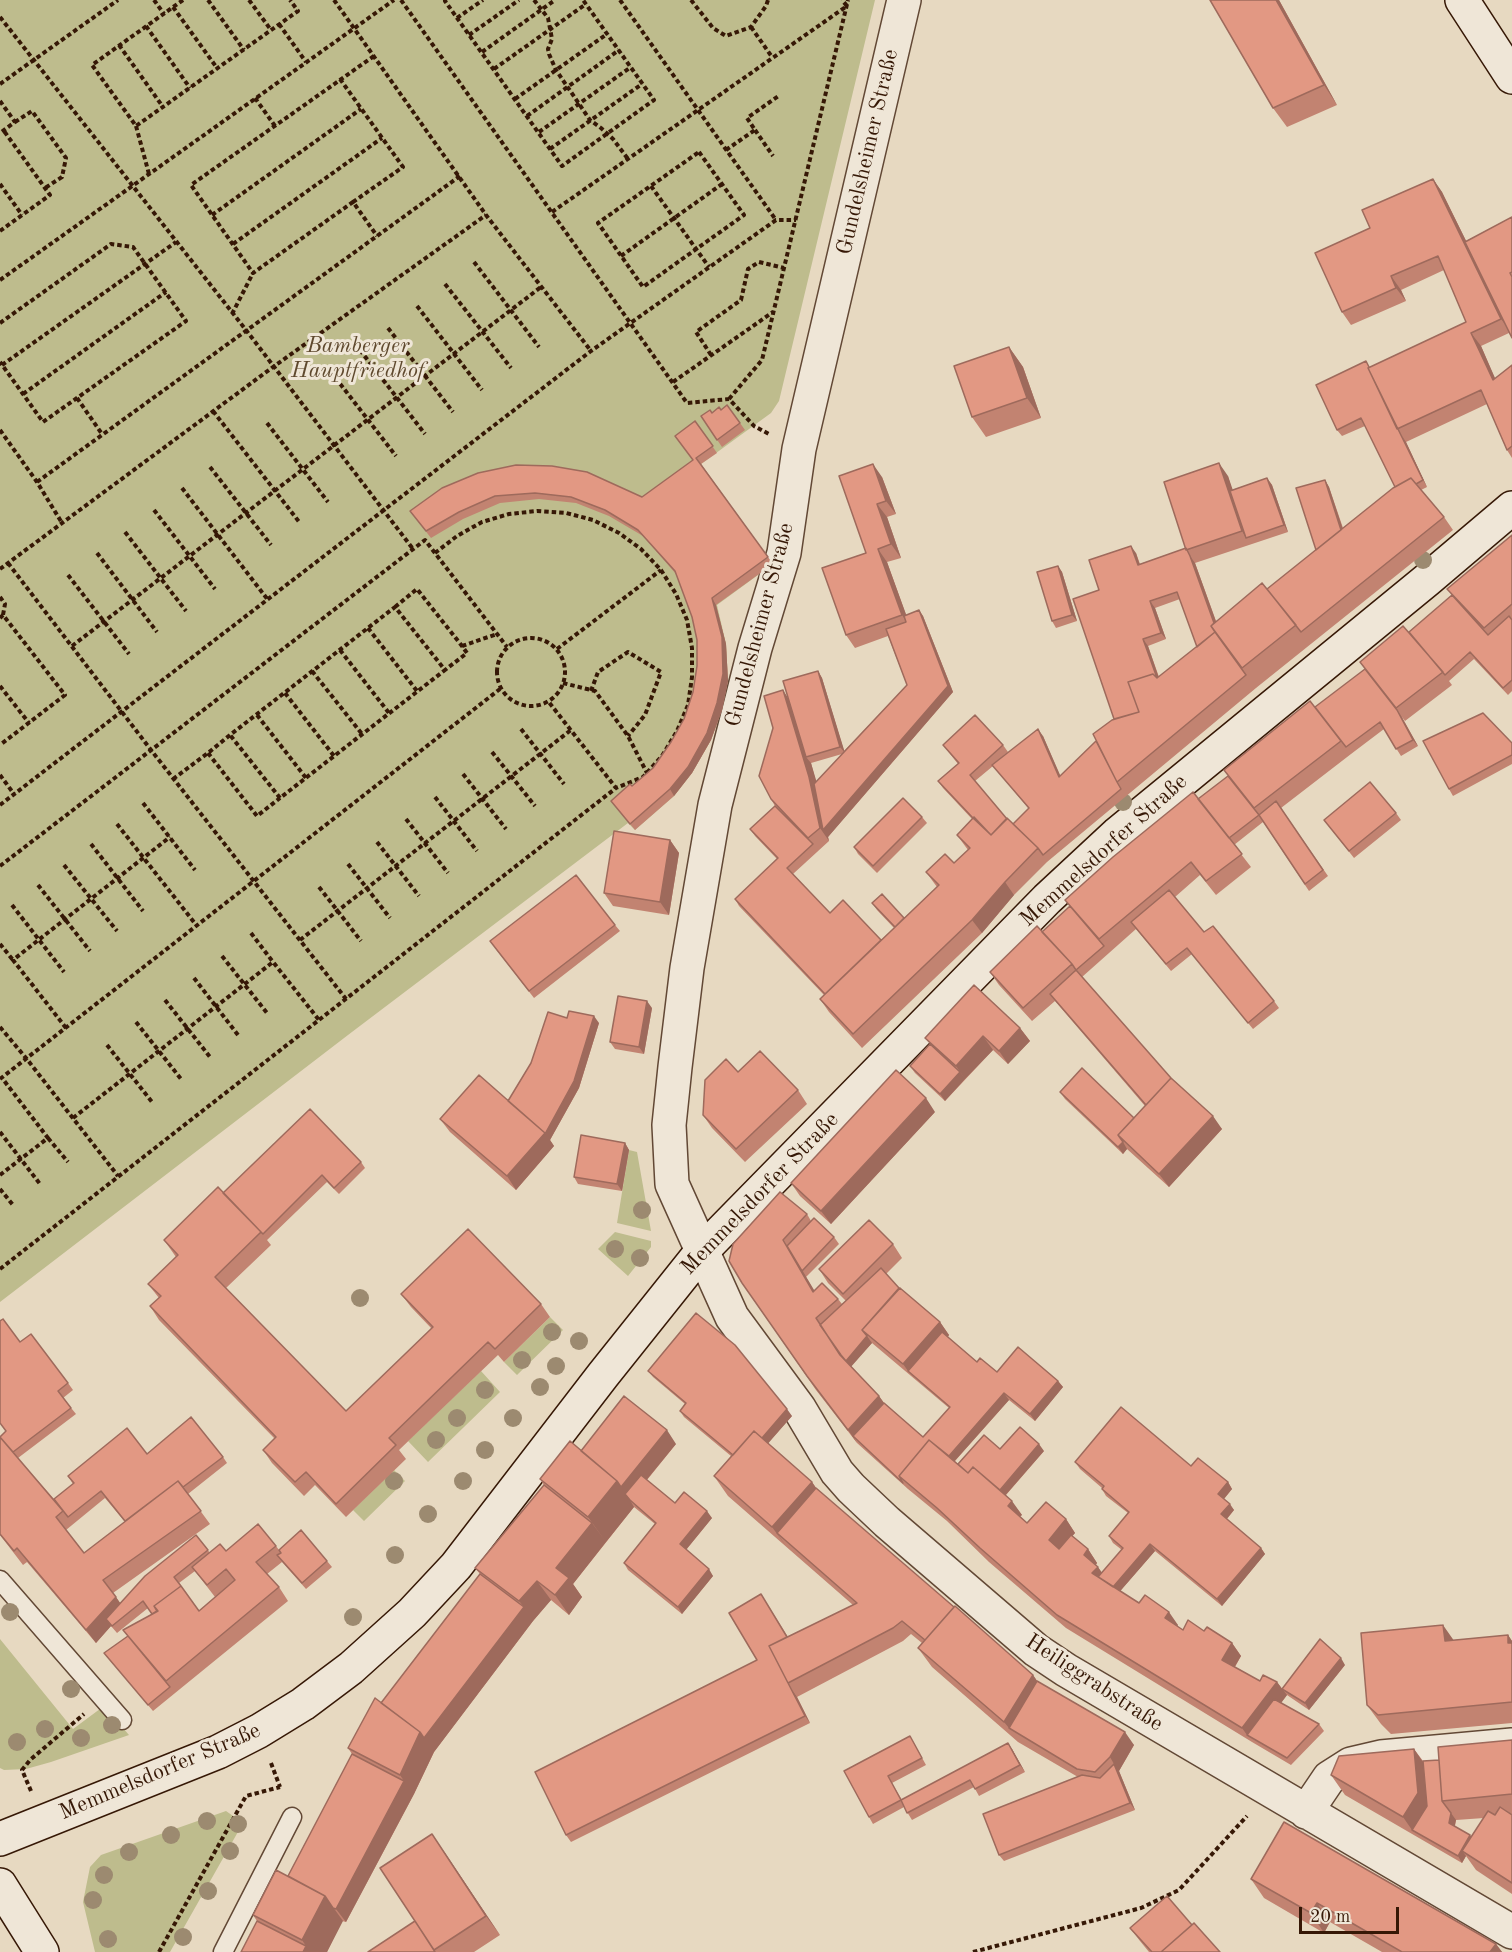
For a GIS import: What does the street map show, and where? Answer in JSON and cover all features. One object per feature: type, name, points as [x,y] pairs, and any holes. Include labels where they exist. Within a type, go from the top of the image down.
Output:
[{"type":"street","name":"Gundelsheimer Straße","points":[[702,1251],[672,1184],[669,1125],[687,968],[703,868],[731,736],[784,553],[799,449],[904,0]]},
{"type":"street","points":[[1462,0],[1512,77]]},
{"type":"street","name":"Memmelsdorfer Straße","points":[[0,1839],[218,1752],[259,1731],[303,1704],[346,1673],[412,1613],[456,1566],[702,1251],[1047,899],[1108,842],[1199,765],[1512,508]]},
{"type":"street","name":"Heiliggrabstraße","points":[[702,1251],[732,1317],[799,1408],[837,1472],[887,1522],[1036,1650],[1270,1791],[1512,1932]]},
{"type":"street","points":[[1306,1812],[1329,1778],[1351,1764],[1381,1757],[1512,1745]]},
{"type":"street","points":[[0,1885],[42,1952]]},
{"type":"lane","points":[[0,1580],[122,1720]]},
{"type":"lane","points":[[223,1952],[292,1817]]},
{"type":"path","points":[[0,84],[118,0]]},
{"type":"path","points":[[154,0],[164,14]]},
{"type":"path","points":[[149,174],[136,126],[92,65],[183,0]]},
{"type":"path","points":[[208,0],[244,50]]},
{"type":"path","points":[[249,0],[271,30]]},
{"type":"path","points":[[136,126],[298,11],[290,0]]},
{"type":"path","points":[[334,0],[486,215],[591,351]]},
{"type":"path","points":[[0,280],[394,0]]},
{"type":"path","points":[[401,0],[687,403],[729,399],[762,360],[848,0]]},
{"type":"path","points":[[447,0],[445,1],[562,166],[654,100],[584,2],[494,69]]},
{"type":"path","points":[[457,18],[483,0]]},
{"type":"path","points":[[470,35],[519,0]]},
{"type":"path","points":[[534,0],[548,18],[552,39],[548,49],[556,70],[590,120],[607,133],[628,159]]},
{"type":"path","points":[[482,52],[555,0]]},
{"type":"path","points":[[620,0],[776,220]]},
{"type":"path","points":[[691,0],[714,27],[726,36],[751,27],[768,0]]},
{"type":"path","points":[[842,0],[847,6]]},
{"type":"path","points":[[552,212],[847,6]]},
{"type":"path","points":[[173,8],[217,68]]},
{"type":"path","points":[[0,17],[246,330],[413,549]]},
{"type":"path","points":[[279,24],[306,62]]},
{"type":"path","points":[[146,26],[190,88]]},
{"type":"path","points":[[751,27],[772,57]]},
{"type":"path","points":[[515,99],[607,34]]},
{"type":"path","points":[[119,45],[163,107]]},
{"type":"path","points":[[527,116],[619,50]]},
{"type":"path","points":[[254,273],[191,185],[374,56]]},
{"type":"path","points":[[539,132],[631,67]]},
{"type":"path","points":[[232,314],[254,273],[403,167],[340,80]]},
{"type":"path","points":[[550,149],[642,84]]},
{"type":"path","points":[[773,156],[747,118],[780,95]]},
{"type":"path","points":[[255,98],[275,126]]},
{"type":"path","points":[[0,101],[15,122]]},
{"type":"path","points":[[212,215],[361,109]]},
{"type":"path","points":[[0,231],[50,195],[2,132],[32,111],[66,158],[62,177],[45,188]]},
{"type":"path","points":[[726,150],[755,130]]},
{"type":"path","points":[[232,244],[382,138]]},
{"type":"path","points":[[699,152],[744,215],[643,287],[598,223],[651,186],[699,152]]},
{"type":"path","points":[[37,482],[460,176]]},
{"type":"path","points":[[0,184],[22,215]]},
{"type":"path","points":[[621,256],[722,184]]},
{"type":"path","points":[[651,186],[709,267]]},
{"type":"path","points":[[353,202],[377,236]]},
{"type":"path","points":[[0,569],[273,367],[486,215]]},
{"type":"path","points":[[0,806],[591,351],[776,220],[796,220]]},
{"type":"path","points":[[0,323],[111,244],[133,247],[145,263],[166,292],[186,321],[43,422],[1,363],[145,263],[176,242]]},
{"type":"path","points":[[474,262],[539,346]]},
{"type":"path","points":[[711,355],[696,332],[741,300],[748,269],[759,262],[784,268]]},
{"type":"path","points":[[446,284],[510,368]]},
{"type":"path","points":[[72,646],[541,287]]},
{"type":"path","points":[[23,394],[166,292]]},
{"type":"path","points":[[417,306],[482,390]]},
{"type":"path","points":[[673,382],[774,312]]},
{"type":"path","points":[[388,328],[453,412]]},
{"type":"path","points":[[360,350],[425,434]]},
{"type":"path","points":[[332,372],[396,456]]},
{"type":"path","points":[[77,398],[102,434]]},
{"type":"path","points":[[729,399],[754,426]]},
{"type":"path","points":[[213,411],[300,523]]},
{"type":"path","points":[[267,423],[328,502]]},
{"type":"path","points":[[0,430],[37,482],[62,523]]},
{"type":"path","points":[[210,467],[271,545]]},
{"type":"path","points":[[182,488],[268,600]]},
{"type":"path","points":[[154,510],[215,589]]},
{"type":"path","points":[[0,1269],[616,788],[643,777],[662,756],[677,731],[688,705],[693,677],[692,648],[687,620],[676,594],[661,570],[642,549],[618,532],[593,520],[566,513],[537,511],[509,514],[482,522],[457,536],[435,553]]},
{"type":"path","points":[[125,532],[186,610]]},
{"type":"path","points":[[0,866],[424,540],[507,646]]},
{"type":"path","points":[[97,553],[157,632]]},
{"type":"path","points":[[8,563],[346,999]]},
{"type":"path","points":[[557,649],[661,570]]},
{"type":"path","points":[[69,575],[129,654]]},
{"type":"path","points":[[174,779],[417,589],[467,653],[257,816],[208,753]]},
{"type":"path","points":[[0,597],[5,603],[2,616],[65,695],[0,745]]},
{"type":"path","points":[[395,607],[445,670]]},
{"type":"path","points":[[368,628],[417,692]]},
{"type":"path","points":[[462,646],[497,634]]},
{"type":"path","points":[[533,637],[547,641],[557,649],[565,663],[565,678],[559,691],[548,702],[537,706],[525,706],[514,702],[500,689],[496,670],[499,657],[507,646],[519,639],[533,637]]},
{"type":"path","points":[[340,650],[390,713]]},
{"type":"path","points":[[591,691],[598,672],[628,652],[661,672],[645,715],[628,736]]},
{"type":"path","points":[[312,671],[362,735]]},
{"type":"path","points":[[563,683],[595,692],[628,736],[646,773]]},
{"type":"path","points":[[0,686],[29,723]]},
{"type":"path","points":[[68,1162],[1,1079],[500,689]]},
{"type":"path","points":[[285,693],[334,756]]},
{"type":"path","points":[[548,702],[616,788]]},
{"type":"path","points":[[257,715],[307,778]]},
{"type":"path","points":[[521,729],[564,784]]},
{"type":"path","points":[[300,940],[571,730]]},
{"type":"path","points":[[230,735],[280,798]]},
{"type":"path","points":[[492,752],[535,806]]},
{"type":"path","points":[[463,774],[506,829]]},
{"type":"path","points":[[0,775],[15,794]]},
{"type":"path","points":[[435,797],[477,851]]},
{"type":"path","points":[[143,803],[195,870]]},
{"type":"path","points":[[406,819],[448,873]]},
{"type":"path","points":[[117,824],[197,926]]},
{"type":"path","points":[[13,960],[170,837]]},
{"type":"path","points":[[377,842],[419,896]]},
{"type":"path","points":[[91,844],[143,911]]},
{"type":"path","points":[[348,864],[390,918]]},
{"type":"path","points":[[64,865],[117,931]]},
{"type":"path","points":[[38,885],[90,951]]},
{"type":"path","points":[[319,887],[362,941]]},
{"type":"path","points":[[12,905],[64,972]]},
{"type":"path","points":[[251,933],[319,1020]]},
{"type":"path","points":[[0,944],[66,1028]]},
{"type":"path","points":[[222,956],[267,1013]]},
{"type":"path","points":[[73,1118],[273,962]]},
{"type":"path","points":[[194,978],[238,1035]]},
{"type":"path","points":[[165,1000],[210,1057]]},
{"type":"path","points":[[136,1022],[181,1079]]},
{"type":"path","points":[[0,1028],[118,1176]]},
{"type":"path","points":[[108,1045],[152,1102]]},
{"type":"path","points":[[0,1132],[40,1184]]},
{"type":"path","points":[[0,1175],[48,1138]]},
{"type":"path","points":[[0,1189],[13,1205]]},
{"type":"path","points":[[46,1821],[22,1770],[30,1760],[103,1698]]},
{"type":"path","points":[[259,1731],[292,1817]]},
{"type":"path","points":[[159,1952],[246,1796],[280,1787]]},
{"type":"path","points":[[973,1952],[1141,1908],[1179,1890],[1270,1791]]},
{"type":"green space","name":"Bamberger Hauptfriedhof","points":[[0,0],[875,0],[779,401],[771,413],[701,464],[773,564],[717,605],[726,644],[728,681],[722,710],[711,740],[692,773],[674,796],[635,830],[628,823],[0,1302]]},
{"type":"green space","points":[[629,1150],[637,1152],[651,1231],[617,1223]]},
{"type":"green space","points":[[615,1232],[651,1241],[651,1247],[628,1276],[598,1249]]},
{"type":"green space","points":[[550,1317],[563,1330],[517,1375],[504,1362]]},
{"type":"green space","points":[[481,1371],[500,1392],[428,1462],[408,1441]]},
{"type":"green space","points":[[394,1470],[405,1481],[364,1521],[353,1510]]},
{"type":"green space","points":[[0,1639],[73,1729],[104,1706],[129,1735],[26,1769],[4,1770],[0,1768]]},
{"type":"green space","points":[[226,1811],[243,1823],[170,1952],[95,1952],[83,1902],[90,1867],[101,1855]]},
{"type":"building","points":[[1210,0],[1276,0],[1324,85],[1273,108]]},
{"type":"building","points":[[1433,179],[1501,319],[1471,333],[1493,380],[1512,365],[1512,446],[1507,450],[1481,390],[1397,429],[1368,368],[1466,322],[1438,256],[1391,276],[1396,288],[1342,312],[1315,253],[1370,228],[1362,210]]},
{"type":"building","points":[[1512,217],[1512,272],[1510,273],[1512,277],[1512,338],[1465,242]]},
{"type":"building","points":[[1009,347],[1027,398],[972,417],[954,366]]},
{"type":"building","points":[[1366,361],[1423,480],[1416,484],[1411,478],[1395,487],[1361,418],[1337,430],[1316,385]]},
{"type":"building","points":[[727,405],[740,423],[717,440],[701,416],[710,410],[712,413],[719,407],[721,410]]},
{"type":"building","points":[[695,421],[713,446],[696,458],[768,557],[712,598],[722,637],[723,674],[707,733],[688,767],[670,789],[630,824],[611,801],[653,768],[684,719],[693,692],[697,666],[697,640],[692,617],[675,571],[638,530],[605,510],[571,497],[535,493],[495,496],[459,512],[426,531],[410,511],[442,488],[478,473],[516,465],[552,466],[587,472],[642,497],[693,460],[675,436]]},
{"type":"building","points":[[1219,463],[1242,531],[1186,550],[1164,482]]},
{"type":"building","points":[[873,464],[886,501],[877,504],[891,544],[878,549],[902,615],[846,635],[822,568],[866,553],[839,476]]},
{"type":"building","points":[[1267,478],[1284,525],[1246,538],[1230,491]]},
{"type":"building","points":[[1411,478],[1444,517],[1301,632],[1267,589],[1393,488]]},
{"type":"building","points":[[1325,480],[1341,530],[1316,550],[1296,488]]},
{"type":"building","points":[[1512,535],[1512,604],[1484,628],[1447,589]]},
{"type":"building","points":[[1131,546],[1138,565],[1186,548],[1214,623],[1211,626],[1215,632],[1197,647],[1177,592],[1150,601],[1161,633],[1143,639],[1157,678],[1153,674],[1128,682],[1139,712],[1114,719],[1073,599],[1099,590],[1089,560]]},
{"type":"building","points":[[1058,566],[1072,615],[1052,621],[1037,572]]},
{"type":"building","points":[[1262,583],[1296,625],[1242,668],[1211,626]]},
{"type":"building","points":[[1452,595],[1488,635],[1509,616],[1512,620],[1512,680],[1503,688],[1470,652],[1445,675],[1409,632]]},
{"type":"building","points":[[919,610],[948,686],[823,830],[814,784],[907,685],[886,629],[906,622],[904,616]]},
{"type":"building","points":[[1403,626],[1443,672],[1396,708],[1360,662]]},
{"type":"building","points":[[1215,632],[1246,675],[1117,782],[1093,734],[1112,720],[1139,712],[1128,682],[1153,674],[1157,678]]},
{"type":"building","points":[[1365,669],[1397,710],[1413,740],[1396,749],[1380,722],[1346,747],[1315,707]]},
{"type":"building","points":[[818,671],[840,747],[806,757],[783,681]]},
{"type":"building","points":[[783,690],[809,777],[820,828],[808,838],[771,799],[759,776],[773,728],[764,696]]},
{"type":"building","points":[[1310,701],[1341,741],[1254,808],[1224,770]]},
{"type":"building","points":[[1483,713],[1512,743],[1512,755],[1449,789],[1423,741]]},
{"type":"building","points":[[975,715],[1003,745],[970,775],[1007,819],[991,835],[938,781],[959,763],[943,745]]},
{"type":"building","points":[[1038,729],[1059,777],[1096,741],[1121,789],[1043,855],[1013,824],[1029,808],[992,765]]},
{"type":"building","points":[[1228,776],[1259,815],[1229,838],[1198,799]]},
{"type":"building","points":[[1370,782],[1396,813],[1349,851],[1324,820]]},
{"type":"building","points":[[1193,792],[1242,854],[1206,881],[1191,862],[1099,939],[1065,900],[1113,857]]},
{"type":"building","points":[[903,798],[922,817],[873,866],[854,847]]},
{"type":"building","points":[[1276,801],[1323,870],[1305,884],[1259,815]]},
{"type":"building","points":[[775,806],[813,844],[787,868],[830,913],[843,900],[881,940],[825,994],[735,899],[778,858],[750,829]]},
{"type":"building","points":[[974,817],[991,835],[1007,818],[1038,848],[972,920],[853,1034],[820,999],[939,885],[926,872],[945,854],[954,863],[970,848],[957,835]]},
{"type":"building","points":[[614,831],[670,840],[660,902],[604,893]]},
{"type":"building","points":[[576,875],[615,925],[529,991],[490,941]]},
{"type":"building","points":[[1169,890],[1204,932],[1213,926],[1274,1001],[1248,1023],[1187,948],[1166,964],[1131,922]]},
{"type":"building","points":[[882,894],[904,918],[895,927],[872,903]]},
{"type":"building","points":[[1070,906],[1104,946],[1076,970],[1042,932]]},
{"type":"building","points":[[1037,926],[1072,964],[1023,1008],[990,972]]},
{"type":"building","points":[[1076,970],[1171,1078],[1146,1105],[1050,994]]},
{"type":"building","points":[[974,985],[1020,1028],[999,1051],[983,1036],[956,1066],[925,1038]]},
{"type":"building","points":[[618,996],[647,1001],[639,1047],[610,1042]]},
{"type":"building","points":[[569,1011],[594,1016],[574,1081],[545,1134],[508,1101],[531,1063],[548,1012],[567,1018]]},
{"type":"building","points":[[930,1044],[960,1072],[940,1094],[910,1066]]},
{"type":"building","points":[[760,1051],[798,1090],[736,1149],[703,1115],[705,1080],[726,1059],[738,1072]]},
{"type":"building","points":[[1082,1068],[1134,1118],[1118,1135],[1123,1142],[1118,1147],[1060,1092]]},
{"type":"building","points":[[896,1070],[926,1098],[821,1211],[791,1183]]},
{"type":"building","points":[[479,1075],[545,1133],[507,1176],[440,1119]]},
{"type":"building","points":[[1171,1078],[1213,1116],[1159,1174],[1118,1135]]},
{"type":"building","points":[[310,1109],[361,1162],[334,1188],[322,1175],[263,1234],[223,1193]]},
{"type":"building","points":[[581,1135],[625,1143],[617,1184],[574,1177]]},
{"type":"building","points":[[218,1187],[261,1232],[215,1277],[346,1411],[433,1327],[401,1294],[468,1229],[541,1304],[495,1349],[488,1342],[389,1438],[396,1445],[336,1504],[306,1472],[295,1482],[263,1450],[276,1437],[150,1306],[161,1296],[148,1284],[178,1255],[164,1240]]},
{"type":"building","points":[[780,1192],[807,1214],[783,1240],[813,1292],[822,1283],[838,1299],[816,1318],[840,1355],[879,1396],[848,1430],[807,1376],[729,1261],[733,1244]]},
{"type":"building","points":[[814,1218],[834,1237],[802,1271],[787,1246]]},
{"type":"building","points":[[869,1220],[893,1244],[843,1294],[819,1269]]},
{"type":"building","points":[[881,1268],[899,1288],[862,1330],[867,1336],[846,1361],[820,1325]]},
{"type":"building","points":[[900,1288],[940,1322],[903,1364],[862,1330]]},
{"type":"building","points":[[696,1313],[735,1345],[787,1409],[762,1438],[754,1431],[733,1455],[680,1411],[686,1403],[648,1371]]},
{"type":"building","points":[[3,1319],[20,1342],[31,1334],[68,1383],[58,1391],[71,1408],[13,1452],[0,1437],[6,1431],[0,1423],[0,1321]]},
{"type":"building","points":[[942,1332],[977,1362],[980,1358],[997,1372],[1018,1347],[1058,1381],[1030,1414],[1004,1393],[949,1456],[929,1440],[899,1476],[903,1483],[853,1436],[884,1403],[923,1437],[950,1407],[908,1371]]},
{"type":"building","points":[[624,1396],[667,1430],[621,1487],[581,1451]]},
{"type":"building","points":[[1121,1407],[1191,1466],[1198,1458],[1228,1482],[1218,1494],[1230,1504],[1221,1514],[1261,1548],[1217,1599],[1150,1544],[1113,1587],[1098,1577],[1123,1548],[1109,1536],[1129,1512],[1102,1489],[1104,1486],[1075,1462]]},
{"type":"building","points":[[191,1417],[223,1457],[183,1487],[178,1481],[125,1521],[101,1491],[68,1517],[54,1499],[74,1483],[68,1476],[127,1428],[147,1454]]},
{"type":"building","points":[[1020,1427],[1039,1444],[1000,1490],[973,1467],[968,1473],[958,1464],[984,1435],[1000,1449]]},
{"type":"building","points":[[754,1431],[812,1482],[772,1527],[714,1476]]},
{"type":"building","points":[[0,1437],[63,1511],[56,1517],[84,1553],[178,1481],[201,1511],[103,1580],[116,1597],[86,1630],[17,1548],[14,1551],[0,1534]]},
{"type":"building","points":[[929,1440],[968,1473],[973,1467],[1012,1501],[1008,1506],[1027,1523],[1046,1502],[1066,1519],[1049,1540],[1059,1549],[1071,1535],[1088,1549],[1084,1555],[1098,1567],[1092,1573],[1139,1603],[1145,1595],[1169,1612],[1165,1618],[1183,1630],[1188,1620],[1204,1631],[1207,1627],[1232,1643],[1222,1660],[1260,1681],[1263,1675],[1277,1682],[1242,1728],[1057,1615],[899,1476]]},
{"type":"building","points":[[570,1441],[617,1481],[588,1517],[540,1479]]},
{"type":"building","points":[[641,1475],[675,1503],[684,1492],[707,1511],[680,1544],[709,1569],[678,1607],[624,1563],[656,1523],[625,1494]]},
{"type":"building","points":[[544,1485],[592,1523],[556,1568],[569,1578],[555,1595],[537,1581],[519,1601],[475,1568]]},
{"type":"building","points":[[816,1488],[954,1607],[925,1640],[902,1621],[893,1628],[788,1683],[769,1646],[857,1603],[777,1533]]},
{"type":"building","points":[[258,1524],[276,1546],[256,1562],[279,1587],[166,1681],[123,1630],[158,1611],[154,1606],[181,1586],[199,1611],[235,1580],[226,1569],[207,1585],[192,1567],[220,1544],[226,1551]]},
{"type":"building","points":[[301,1530],[327,1561],[302,1583],[277,1555],[281,1553],[279,1550]]},
{"type":"building","points":[[196,1535],[208,1550],[174,1577],[181,1586],[154,1606],[157,1611],[152,1614],[143,1601],[112,1626],[106,1619],[145,1576]]},
{"type":"building","points":[[480,1574],[524,1607],[424,1738],[420,1732],[381,1703]]},
{"type":"building","points":[[761,1594],[787,1637],[769,1646],[805,1716],[566,1835],[535,1772],[757,1660],[729,1613]]},
{"type":"building","points":[[955,1606],[1033,1675],[1004,1722],[918,1648]]},
{"type":"building","points":[[1443,1625],[1445,1641],[1508,1635],[1508,1643],[1512,1643],[1512,1702],[1378,1715],[1367,1705],[1361,1633]]},
{"type":"building","points":[[128,1636],[170,1687],[148,1705],[104,1653]]},
{"type":"building","points":[[1320,1639],[1341,1658],[1305,1703],[1282,1689]]},
{"type":"building","points":[[1037,1681],[1125,1732],[1110,1757],[1095,1772],[1077,1769],[1009,1728]]},
{"type":"building","points":[[375,1698],[420,1732],[400,1775],[348,1748]]},
{"type":"building","points":[[1274,1699],[1319,1724],[1287,1758],[1247,1735]]},
{"type":"building","points":[[910,1736],[922,1758],[888,1776],[901,1800],[869,1817],[844,1771]]},
{"type":"building","points":[[1512,1740],[1512,1794],[1442,1801],[1438,1747]]},
{"type":"building","points":[[1008,1743],[1020,1765],[975,1789],[970,1780],[907,1813],[901,1800]]},
{"type":"building","points":[[1414,1749],[1418,1793],[1403,1817],[1331,1775],[1339,1756]]},
{"type":"building","points":[[352,1754],[404,1781],[336,1909],[325,1896],[288,1876]]},
{"type":"building","points":[[1439,1760],[1442,1801],[1451,1813],[1449,1823],[1470,1835],[1458,1856],[1412,1830],[1427,1806],[1423,1761]]},
{"type":"building","points":[[1114,1764],[1130,1803],[999,1855],[983,1814],[1082,1775],[1100,1778]]},
{"type":"building","points":[[1500,1807],[1512,1815],[1512,1883],[1462,1851],[1488,1811],[1495,1815]]},
{"type":"building","points":[[1284,1822],[1496,1944],[1490,1952],[1402,1952],[1317,1903],[1311,1913],[1251,1879]]},
{"type":"building","points":[[432,1834],[486,1916],[434,1950],[380,1868]]},
{"type":"building","points":[[276,1870],[325,1896],[302,1940],[253,1915]]},
{"type":"building","points":[[1167,1896],[1192,1925],[1161,1952],[1152,1952],[1130,1928]]},
{"type":"building","points":[[257,1921],[306,1946],[303,1952],[241,1952]]},
{"type":"building","points":[[415,1921],[435,1952],[368,1952]]},
{"type":"building","points":[[1194,1923],[1220,1952],[1161,1952]]}]
